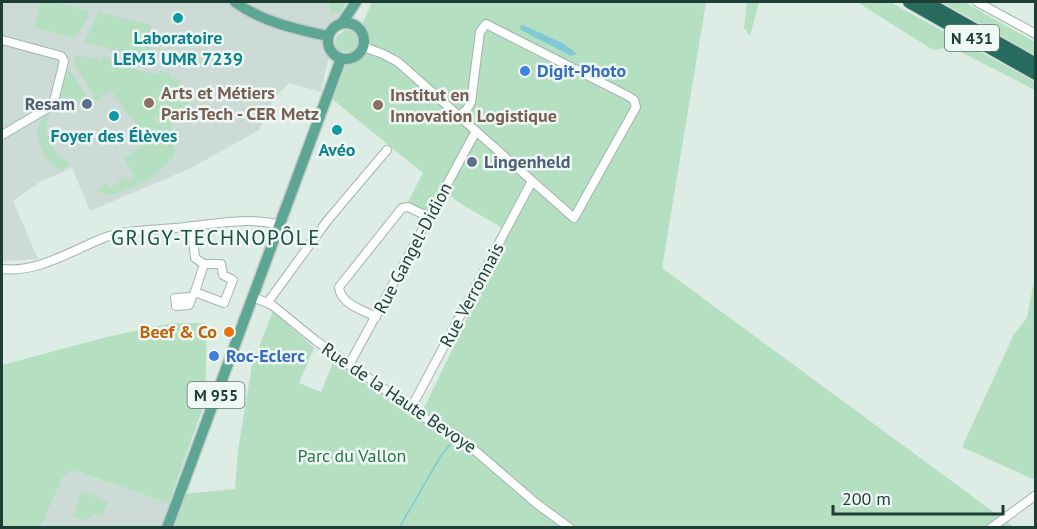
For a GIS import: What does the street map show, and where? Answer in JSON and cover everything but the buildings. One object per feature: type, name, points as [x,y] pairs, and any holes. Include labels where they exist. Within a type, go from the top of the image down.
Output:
[{"type":"highway","name":"N 431","points":[[909,2],[1035,74]]},
{"type":"highway","name":"N 431","points":[[926,2],[1035,64]]},
{"type":"main road","points":[[236,2],[268,20],[328,36]]},
{"type":"main road","points":[[342,23],[357,2]]},
{"type":"main road","points":[[357,2],[358,27]]},
{"type":"main road","points":[[342,23],[351,23],[358,27],[364,36],[364,47],[353,58],[341,59],[330,50],[328,36],[333,27],[342,23]]},
{"type":"main road","name":"M 955","points":[[167,528],[341,59]]},
{"type":"street","points":[[977,2],[1035,33]]},
{"type":"street","points":[[364,47],[398,62],[574,218],[636,106],[634,100],[486,24],[480,32],[471,102],[460,116]]},
{"type":"street","points":[[2,40],[60,56],[64,61],[53,105],[2,135]]},
{"type":"street","name":"Rue Gangel-Didion","points":[[350,365],[476,131]]},
{"type":"street","points":[[268,302],[327,221],[387,150]]},
{"type":"street","name":"Rue Verronnais","points":[[411,408],[532,181]]},
{"type":"street","points":[[376,317],[345,300],[339,292],[339,287],[402,208],[408,207],[429,217]]},
{"type":"street","points":[[2,269],[18,270],[41,265],[118,234],[238,222],[266,222],[280,225]]},
{"type":"street","points":[[192,226],[195,258],[204,264],[221,264],[223,275],[233,280],[224,303],[193,294],[204,264]]},
{"type":"street","name":"Rue de la Haute Bevoye","points":[[253,297],[268,302],[301,330],[411,408],[443,430],[457,435],[537,504],[570,528]]},
{"type":"street","points":[[991,528],[1035,495]]},
{"type":"shaded area","name":"Arts et Métiers ParisTech - CER Metz","points":[[2,2],[344,2],[333,37],[321,92],[289,83],[274,98],[259,130],[191,168],[90,211],[72,168],[40,182],[13,201],[38,259],[2,261]]},
{"type":"shaded area","points":[[72,471],[173,504],[164,527],[41,528],[63,477]]},
{"type":"green space","points":[[41,2],[54,2],[89,11],[87,19],[75,38],[35,27]]},
{"type":"green space","points":[[329,2],[346,2],[342,11],[331,13]]},
{"type":"green space","name":"Parc du Vallon","points":[[372,2],[706,2],[662,268],[1014,527],[171,528],[183,494],[235,489],[238,450],[252,365],[273,311],[314,348],[299,383],[321,392],[334,360],[371,387],[422,412],[509,232],[458,202],[440,187],[426,212],[407,204],[423,173],[332,99],[351,53],[339,51],[335,44],[336,37],[345,30],[352,31],[357,36]]},
{"type":"green space","points":[[747,2],[759,2],[750,36],[744,28]]},
{"type":"green space","points":[[857,2],[890,2],[1035,82],[1035,90],[951,47],[933,50]]},
{"type":"green space","points":[[942,2],[964,2],[1035,42],[1035,55]]},
{"type":"green space","points":[[99,12],[150,25],[154,37],[148,59],[84,42]]},
{"type":"green space","points":[[77,54],[102,61],[103,56],[111,58],[110,63],[158,75],[160,71],[171,74],[170,78],[180,80],[177,91],[196,97],[163,119],[157,116],[154,119],[159,125],[170,117],[175,153],[171,159],[149,178],[114,194],[100,193],[97,189],[105,184],[110,188],[126,177],[129,182],[135,178],[124,158],[162,135],[158,129],[144,138],[130,114],[127,115],[112,91],[104,96],[103,92],[102,98],[96,101],[74,62]]},
{"type":"green space","points":[[69,68],[86,96],[56,115],[54,110]]},
{"type":"green space","points":[[46,114],[50,116],[47,129],[51,143],[59,155],[70,164],[60,170],[43,152],[38,136],[38,128]]},
{"type":"green space","points":[[1035,276],[1035,480],[962,447],[1014,334],[1027,318]]},
{"type":"green space","points":[[172,323],[207,323],[205,402],[169,503],[72,471],[63,477],[41,527],[2,527],[2,365],[107,337]]},
{"type":"green space","points":[[84,492],[108,502],[102,515],[93,515],[86,521],[73,516],[81,494]]},
{"type":"water","points":[[523,25],[562,43],[576,54],[571,56],[521,30],[520,26]]},
{"type":"waterway","points":[[399,528],[442,454],[455,439]]},
{"type":"place","name":"Laboratoire LEM3 UMR 7239","points":[[178,18]]},
{"type":"place","name":"Digit-Photo","points":[[525,71]]},
{"type":"place","name":"Arts et Métiers ParisTech - CER Metz","points":[[149,103]]},
{"type":"place","name":"Resam","points":[[87,104]]},
{"type":"place","name":"Institut en Innovation Logistique","points":[[378,105]]},
{"type":"place","name":"Foyer des Élèves","points":[[114,116]]},
{"type":"place","name":"Avéo","points":[[337,130]]},
{"type":"place","name":"Lingenheld","points":[[472,162]]},
{"type":"place","name":"Beef & Co","points":[[229,332]]},
{"type":"place","name":"Roc-Eclerc","points":[[214,356]]},
{"type":"district","name":"GRIGY-TECHNOPÔLE","points":[[216,238]]}]
